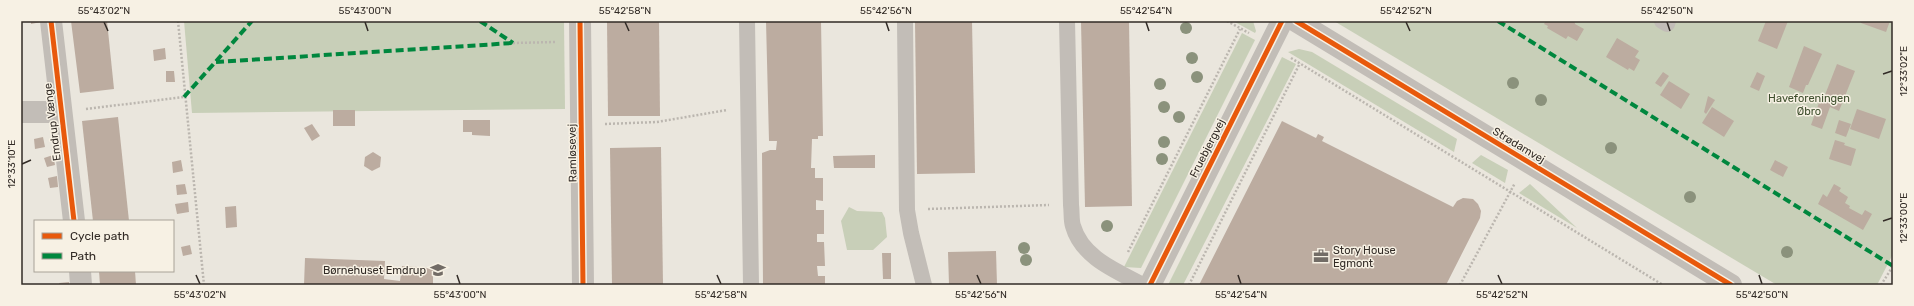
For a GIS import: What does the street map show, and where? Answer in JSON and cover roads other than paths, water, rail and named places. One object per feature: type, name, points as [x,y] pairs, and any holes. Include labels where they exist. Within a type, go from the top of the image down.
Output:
[{"type":"street","name":"Emdrup Vænge","points":[[51,21],[74,220]]},
{"type":"street","name":"Ramløsevej","points":[[580,21],[583,285]]},
{"type":"street","name":"Fruebjergvej","points":[[1150,285],[1282,21]]},
{"type":"street","name":"Strødamvej","points":[[1296,21],[1731,285]]},
{"type":"street","name":"Emdrup Vænge","points":[[21,112],[61,112]]},
{"type":"street","points":[[80,272],[82,285]]},
{"type":"lane","points":[[747,21],[751,285]]},
{"type":"lane","points":[[905,21],[907,210],[924,285]]},
{"type":"lane","points":[[1067,21],[1071,205],[1073,226],[1082,245],[1102,262],[1143,285]]},
{"type":"lane","points":[[1662,21],[1667,24],[1668,21]]},
{"type":"place","name":"Story House Egmont","points":[[1321,256]]},
{"type":"place","name":"Børnehuset Emdrup","points":[[438,270]]},
{"type":"park label","name":"Haveforeningen Øbro","points":[[1809,104]]}]
